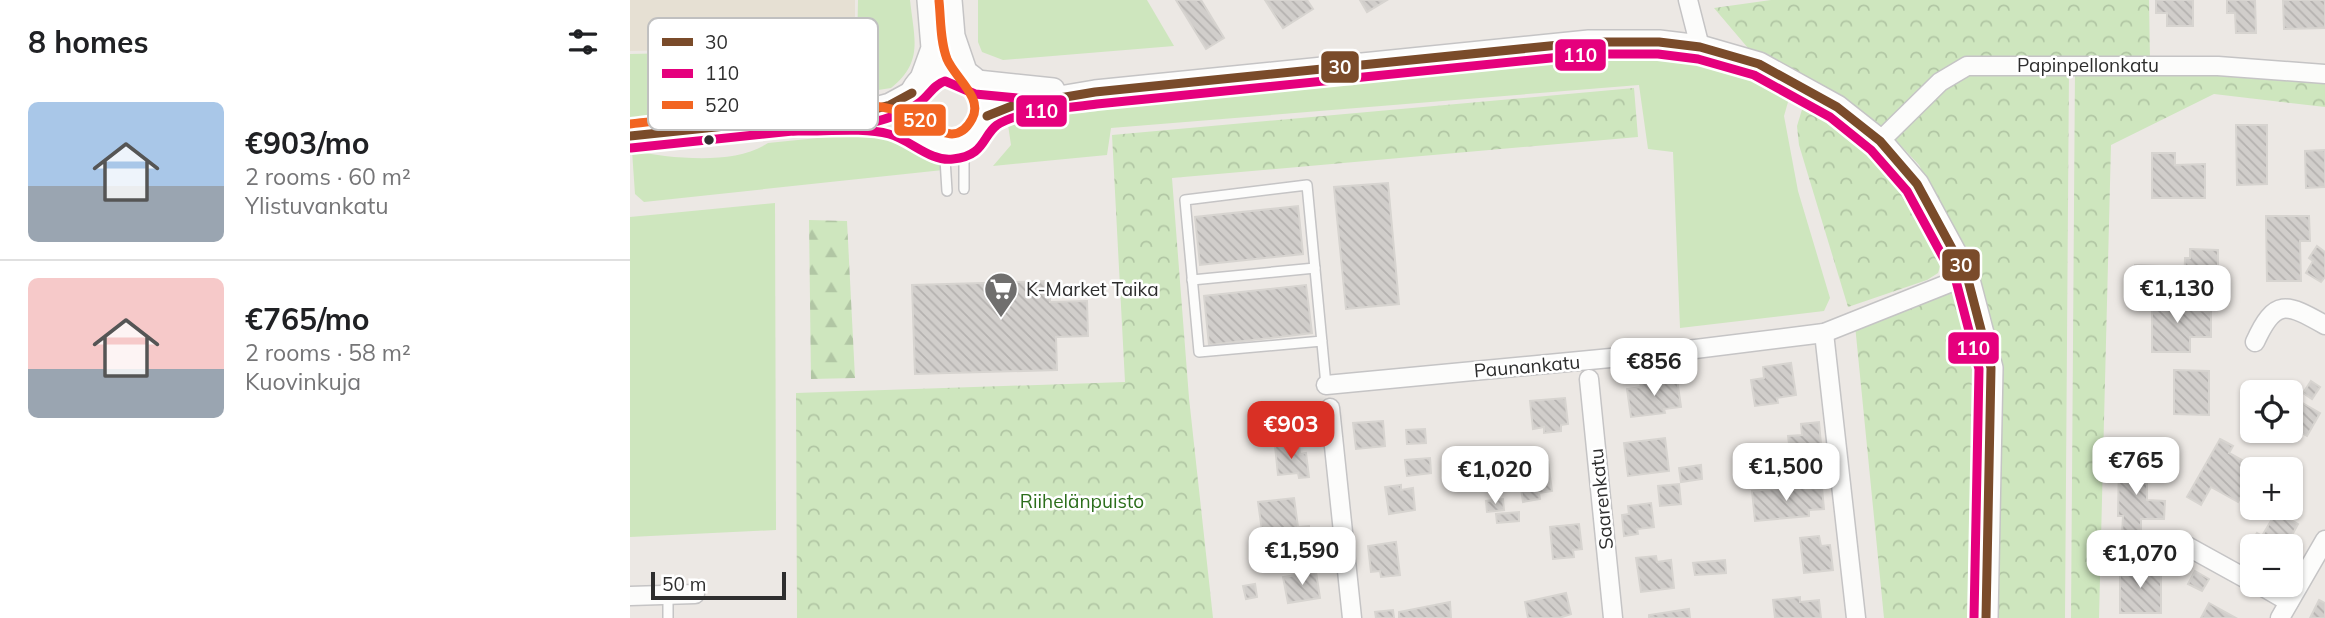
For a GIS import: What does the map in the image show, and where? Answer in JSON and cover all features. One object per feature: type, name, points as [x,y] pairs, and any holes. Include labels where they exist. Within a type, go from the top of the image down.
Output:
[{"type":"main road","points":[[987,116],[1012,106],[1095,92],[1589,42],[1659,42],[1700,47],[1759,64],[1796,82],[1838,107],[1880,141],[1901,163],[1931,205],[1967,276],[1991,368],[1986,618]]},
{"type":"main road","points":[[878,108],[890,105],[931,73],[944,69],[1008,87],[1095,92]]},
{"type":"main road","points":[[916,87],[911,119],[917,131],[926,141],[939,146],[964,145],[982,128],[987,116],[984,92],[972,78]]},
{"type":"main road","points":[[878,119],[917,131]]},
{"type":"main road","points":[[630,136],[684,130]]},
{"type":"street","points":[[916,87],[932,48],[928,0]]},
{"type":"street","points":[[951,0],[954,36],[972,78]]},
{"type":"street","points":[[1688,0],[1700,47]]},
{"type":"street","name":"Papinpellonkatu","points":[[1880,141],[1940,82],[1967,66],[2218,66],[2325,74]]},
{"type":"street","name":"Paunankatu","points":[[1326,385],[1663,353],[1824,334],[1845,323],[1967,276]]},
{"type":"street","points":[[2255,342],[2266,317],[2276,310],[2291,309],[2325,325]]},
{"type":"street","points":[[1824,334],[1856,618]]},
{"type":"street","name":"Saarenkatu","points":[[1589,379],[1613,618]]},
{"type":"street","points":[[1330,408],[1352,618]]},
{"type":"street","points":[[2280,618],[2325,540]]},
{"type":"street","points":[[2185,545],[2240,575]]},
{"type":"street","points":[[630,596],[695,594]]},
{"type":"street","points":[[2280,597],[2289,602]]},
{"type":"lane","points":[[964,145],[964,189]]},
{"type":"lane","points":[[939,146],[945,159],[947,191]]},
{"type":"lane","points":[[1322,341],[1199,352],[1185,200],[1307,185],[1322,341],[1326,385]]},
{"type":"lane","points":[[1192,280],[1315,268]]},
{"type":"lane","points":[[668,595],[668,618]]},
{"type":"shaded area","points":[[630,0],[855,0],[855,18],[648,18],[648,51],[630,51]]},
{"type":"green space","points":[[858,0],[910,0],[913,59],[891,88],[878,90],[878,18],[858,18]]},
{"type":"green space","points":[[978,0],[1147,0],[1174,46],[1003,60],[982,52],[978,42]]},
{"type":"green space","points":[[1771,0],[2149,0],[2150,62],[1957,61],[1914,93],[1882,137],[1759,61],[1714,8]]},
{"type":"green space","points":[[630,54],[648,54],[648,120],[630,121]]},
{"type":"green space","points":[[1580,56],[1688,62],[1739,74],[1790,95],[1784,116],[1798,191],[1830,298],[1824,311],[1680,328],[1673,152],[1648,149],[1639,85],[1111,128],[1107,155],[993,166],[1011,145],[1007,118]]},
{"type":"green space","points":[[2069,68],[2065,618],[1989,618],[1994,368],[1970,263],[1919,165],[1890,134],[1964,69]]},
{"type":"green space","points":[[2075,68],[2325,75],[2325,107],[2214,94],[2111,145],[2099,618],[2071,618]]},
{"type":"green space","name":"Riihelänpuisto","points":[[1634,88],[1638,137],[1172,178],[1189,398],[1213,618],[797,618],[796,393],[1125,382],[1112,135]]},
{"type":"green space","points":[[1810,102],[1855,136],[1902,188],[1944,255],[1938,273],[1927,280],[1848,307],[1799,145],[1797,126],[1804,103]]},
{"type":"green space","points":[[907,129],[937,148],[943,170],[644,202],[635,194],[632,151],[683,158],[720,157],[738,155],[768,143]]},
{"type":"green space","points":[[775,203],[776,530],[630,537],[630,217]]},
{"type":"green space","points":[[809,220],[847,221],[855,378],[811,379]]},
{"type":"green space","points":[[1962,283],[1987,369],[1983,618],[1884,618],[1855,325]]},
{"type":"building","points":[[1176,0],[1201,0],[1224,38],[1206,49]]},
{"type":"building","points":[[1265,0],[1307,0],[1313,9],[1283,28]]},
{"type":"building","points":[[1360,0],[1387,0],[1367,12]]},
{"type":"building","points":[[2156,0],[2193,0],[2193,26],[2167,26],[2167,13],[2156,13]]},
{"type":"building","points":[[2227,0],[2255,0],[2256,33],[2236,33],[2235,13],[2227,13]]},
{"type":"building","points":[[2283,0],[2325,0],[2325,28],[2284,29]]},
{"type":"building","points":[[2236,125],[2267,125],[2267,184],[2237,185]]},
{"type":"building","points":[[2325,150],[2325,187],[2306,188],[2305,151]]},
{"type":"building","points":[[2152,153],[2175,153],[2175,165],[2205,164],[2205,198],[2152,198]]},
{"type":"building","points":[[1388,183],[1399,304],[1346,309],[1334,187]]},
{"type":"building","points":[[1298,206],[1303,254],[1200,265],[1195,217]]},
{"type":"building","points":[[2266,216],[2309,216],[2310,241],[2300,241],[2301,281],[2267,281]]},
{"type":"building","points":[[2317,246],[2325,252],[2325,277],[2321,282],[2306,273],[2313,261],[2309,258]]},
{"type":"building","points":[[2190,249],[2218,250],[2218,273],[2212,273],[2212,288],[2184,288],[2185,258],[2190,258]]},
{"type":"building","points":[[2135,265],[2183,267],[2183,287],[2135,286]]},
{"type":"building","name":"K-Market Taika","points":[[1050,281],[1050,302],[1087,301],[1088,336],[1056,337],[1057,370],[915,374],[912,285]]},
{"type":"building","points":[[1306,285],[1312,333],[1209,345],[1204,296]]},
{"type":"building","points":[[2152,299],[2192,300],[2192,310],[2211,311],[2211,337],[2190,337],[2190,352],[2152,352]]},
{"type":"building","points":[[1791,363],[1796,395],[1777,398],[1778,403],[1755,406],[1751,380],[1764,378],[1763,367]]},
{"type":"building","points":[[2174,370],[2209,371],[2209,415],[2174,414]]},
{"type":"building","points":[[1677,379],[1681,407],[1664,409],[1665,413],[1631,417],[1627,389],[1641,387],[1640,383]]},
{"type":"building","points":[[2311,381],[2320,387],[2312,399],[2303,393]]},
{"type":"building","points":[[1565,398],[1568,424],[1561,425],[1561,431],[1544,433],[1544,427],[1533,429],[1530,401]]},
{"type":"building","points":[[2303,403],[2320,413],[2307,436],[2303,434]]},
{"type":"building","points":[[1383,421],[1385,446],[1356,449],[1353,423]]},
{"type":"building","points":[[1819,422],[1822,455],[1791,459],[1788,436],[1802,435],[1801,424]]},
{"type":"building","points":[[1425,429],[1426,443],[1407,444],[1406,430]]},
{"type":"building","points":[[1665,438],[1669,471],[1628,476],[1624,443]]},
{"type":"building","points":[[2220,439],[2233,446],[2229,453],[2240,459],[2238,502],[2211,487],[2201,505],[2187,497]]},
{"type":"building","points":[[1299,444],[1300,454],[1306,453],[1309,477],[1299,478],[1298,473],[1278,475],[1275,446]]},
{"type":"building","points":[[1430,458],[1431,473],[1407,476],[1405,460]]},
{"type":"building","points":[[2119,460],[2147,461],[2147,500],[2165,501],[2164,519],[2141,519],[2141,534],[2122,534],[2123,516],[2118,516]]},
{"type":"building","points":[[1548,462],[1552,491],[1539,493],[1540,499],[1523,502],[1518,467]]},
{"type":"building","points":[[1701,465],[1702,479],[1681,482],[1679,468]]},
{"type":"building","points":[[1679,484],[1681,504],[1660,506],[1658,486]]},
{"type":"building","points":[[1401,485],[1401,490],[1413,488],[1415,510],[1389,514],[1385,487]]},
{"type":"building","points":[[1806,486],[1806,489],[1822,488],[1824,509],[1809,510],[1809,516],[1755,521],[1752,491]]},
{"type":"building","points":[[1294,498],[1298,527],[1309,526],[1311,541],[1277,546],[1275,536],[1263,538],[1258,502]]},
{"type":"building","points":[[1503,499],[1504,510],[1487,512],[1486,501]]},
{"type":"building","points":[[1651,503],[1654,527],[1637,529],[1638,534],[1624,536],[1622,515],[1629,514],[1628,506]]},
{"type":"building","points":[[1519,512],[1519,521],[1497,523],[1496,514]]},
{"type":"building","points":[[2271,520],[2291,520],[2298,524],[2293,534],[2263,534]]},
{"type":"building","points":[[1579,524],[1582,549],[1573,550],[1574,557],[1553,559],[1550,527]]},
{"type":"building","points":[[1819,536],[1821,546],[1830,545],[1833,570],[1804,573],[1800,538]]},
{"type":"building","points":[[1396,542],[1400,575],[1381,577],[1380,571],[1371,572],[1368,546]]},
{"type":"building","points":[[1656,556],[1657,562],[1671,560],[1674,588],[1641,592],[1636,558]]},
{"type":"building","points":[[1725,560],[1726,573],[1695,575],[1693,563]]},
{"type":"building","points":[[2120,566],[2161,566],[2161,613],[2120,613]]},
{"type":"building","points":[[2195,571],[2209,579],[2202,591],[2188,584]]},
{"type":"building","points":[[1316,572],[1320,598],[1288,603],[1283,577]]},
{"type":"building","points":[[1255,584],[1257,597],[1246,599],[1243,586]]},
{"type":"building","points":[[1566,593],[1571,614],[1559,618],[1528,618],[1525,602]]},
{"type":"building","points":[[1800,597],[1800,602],[1819,600],[1821,618],[1775,618],[1773,600]]},
{"type":"building","points":[[2319,600],[2325,603],[2325,618],[2310,618]]},
{"type":"building","points":[[1450,602],[1451,618],[1399,618],[1399,612]]},
{"type":"building","points":[[2209,603],[2236,618],[2201,618]]},
{"type":"building","points":[[1689,609],[1690,618],[1649,618],[1649,615]]},
{"type":"building","points":[[1393,610],[1394,618],[1376,618],[1375,612]]},
{"type":"transit line","name":"520","points":[[878,107],[899,111],[944,133],[959,133],[972,119],[974,103],[945,52],[939,1]]},
{"type":"transit line","name":"30","points":[[987,116],[1012,106],[1095,92],[1589,42],[1659,42],[1700,47],[1759,64],[1837,107],[1880,141],[1917,184],[1967,276],[1991,368],[1986,618]]},
{"type":"transit line","name":"110","points":[[793,131],[879,132],[897,137],[936,157],[953,159],[977,150],[992,129],[1007,120],[1045,110],[1097,104],[1590,54],[1658,54],[1698,59],[1754,75],[1830,117],[1871,150],[1907,191],[1956,281],[1979,369],[1974,618]]},
{"type":"transit line","name":"110","points":[[878,121],[907,110],[945,81],[975,94],[1058,102]]},
{"type":"transit line","name":"30","points":[[878,108],[912,93]]},
{"type":"transit line","name":"520","points":[[630,124],[648,122]]},
{"type":"transit line","name":"30","points":[[630,136],[687,130]]},
{"type":"transit line","name":"110","points":[[631,148],[803,130]]},
{"type":"place","name":"K-Market Taika","points":[[1001,319]]}]
